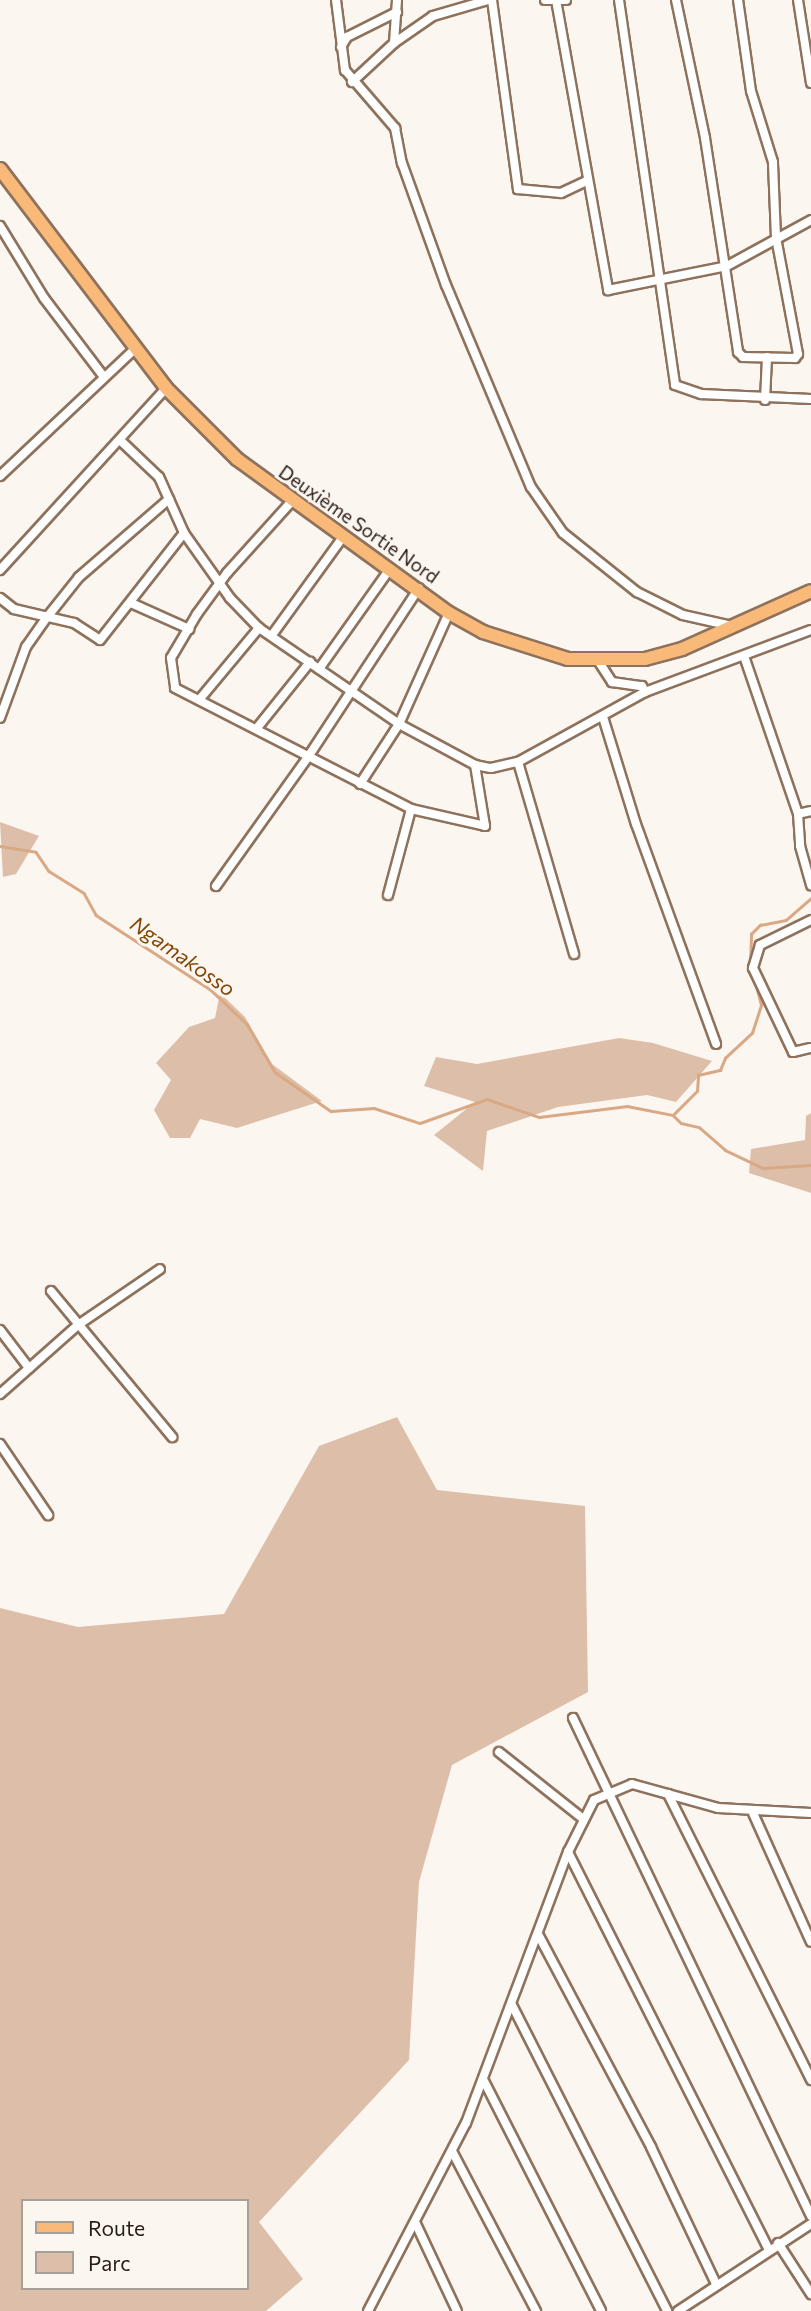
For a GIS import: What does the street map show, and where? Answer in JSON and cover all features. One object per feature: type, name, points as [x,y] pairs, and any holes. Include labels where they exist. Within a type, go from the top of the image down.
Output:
[{"type":"main road","name":"Deuxième Sortie Nord","points":[[0,169],[166,388],[237,459],[292,502],[388,570],[419,588],[449,613],[523,648],[599,662],[665,655],[811,591]]},
{"type":"street","points":[[336,0],[341,47],[352,82],[395,128],[402,163],[446,285],[522,469],[558,527],[645,597],[683,614],[732,626]]},
{"type":"street","points":[[394,43],[397,0]]},
{"type":"street","points":[[352,82],[394,43],[433,16],[463,3],[490,0],[519,189],[561,193],[587,181]]},
{"type":"street","points":[[545,0],[566,0]]},
{"type":"street","points":[[557,0],[608,290],[727,265],[811,220]]},
{"type":"street","points":[[619,0],[675,386],[701,394],[765,400],[811,399]]},
{"type":"street","points":[[676,0],[705,138],[716,232],[727,265],[738,352],[743,357],[799,354],[776,238],[773,162],[751,91],[737,0]]},
{"type":"street","points":[[798,0],[808,26],[811,83]]},
{"type":"street","points":[[341,47],[348,37],[397,12]]},
{"type":"street","points":[[0,226],[44,298],[104,377]]},
{"type":"street","points":[[0,476],[135,349]]},
{"type":"street","points":[[765,400],[767,357]]},
{"type":"street","points":[[0,570],[121,441],[166,388]]},
{"type":"street","points":[[121,441],[159,477],[184,533],[219,583],[259,628],[353,689],[398,724],[475,765],[491,768],[518,762],[603,717],[645,691],[811,630]]},
{"type":"street","points":[[0,718],[26,647],[48,615],[79,577],[169,499]]},
{"type":"street","points":[[292,502],[219,583],[189,629],[171,658],[175,688],[411,809],[485,827],[475,765]]},
{"type":"street","points":[[0,598],[14,609],[74,622],[100,640],[184,533]]},
{"type":"street","points":[[272,635],[343,537]]},
{"type":"street","points":[[319,669],[388,570]]},
{"type":"street","points":[[216,886],[308,757],[419,588]]},
{"type":"street","points":[[131,603],[189,629]]},
{"type":"street","points":[[360,784],[398,724],[449,613]]},
{"type":"street","points":[[199,700],[259,628]]},
{"type":"street","points":[[744,656],[798,814],[800,846],[811,885]]},
{"type":"street","points":[[257,728],[310,662]]},
{"type":"street","points":[[599,662],[612,681],[642,686],[645,691]]},
{"type":"street","points":[[603,717],[636,824],[716,1044]]},
{"type":"street","points":[[518,762],[574,954]]},
{"type":"street","points":[[388,895],[411,809]]},
{"type":"street","points":[[798,814],[811,810]]},
{"type":"street","points":[[811,920],[760,945],[753,968],[793,1052],[811,1048]]},
{"type":"street","points":[[0,1394],[78,1325],[160,1269]]},
{"type":"street","points":[[51,1291],[172,1437]]},
{"type":"street","points":[[0,1330],[29,1368]]},
{"type":"street","points":[[0,1444],[48,1515]]},
{"type":"street","points":[[573,1718],[811,2216]]},
{"type":"street","points":[[499,1752],[582,1818]]},
{"type":"street","points":[[368,2311],[416,2224],[484,2079],[582,1818],[606,1791],[632,1784],[753,1813],[811,1813]]},
{"type":"street","points":[[668,1794],[811,2080]]},
{"type":"street","points":[[753,1813],[811,1942]]},
{"type":"street","points":[[568,1852],[769,2250]]},
{"type":"street","points":[[539,1936],[651,2147],[716,2284]]},
{"type":"street","points":[[512,2005],[667,2311]]},
{"type":"street","points":[[484,2079],[601,2311]]},
{"type":"street","points":[[452,2151],[536,2311]]},
{"type":"street","points":[[416,2224],[457,2311]]},
{"type":"street","points":[[678,2311],[778,2243],[811,2224]]},
{"type":"street","points":[[778,2243],[811,2294]]},
{"type":"green space","points":[[0,822],[39,836],[16,874],[3,877]]},
{"type":"green space","points":[[220,993],[245,1017],[272,1064],[322,1101],[237,1128],[200,1119],[190,1138],[170,1138],[154,1110],[171,1080],[156,1063],[189,1027],[215,1018]]},
{"type":"green space","points":[[619,1038],[653,1043],[712,1061],[676,1102],[647,1095],[558,1107],[487,1131],[483,1171],[434,1135],[475,1102],[424,1086],[436,1057],[477,1064]]},
{"type":"green space","points":[[811,1113],[811,1193],[749,1173],[751,1149],[805,1140],[806,1116]]},
{"type":"green space","points":[[397,1417],[437,1490],[585,1506],[588,1692],[452,1765],[419,1882],[409,2060],[259,2222],[303,2279],[266,2311],[0,2311],[0,1608],[78,1627],[224,1614],[319,1446]]},
{"type":"waterway","name":"Ngamakosso","points":[[0,846],[36,852],[49,871],[84,893],[96,915],[211,990],[247,1024],[275,1072],[331,1111],[374,1108],[420,1123],[487,1099],[539,1117],[627,1106],[673,1115],[681,1123],[699,1127],[725,1150],[763,1168],[811,1165]]},
{"type":"waterway","points":[[750,966],[751,934],[760,925],[786,920],[811,898]]},
{"type":"waterway","points":[[673,1115],[697,1091],[698,1075],[720,1070],[725,1058],[752,1033],[761,1005],[753,976]]}]
